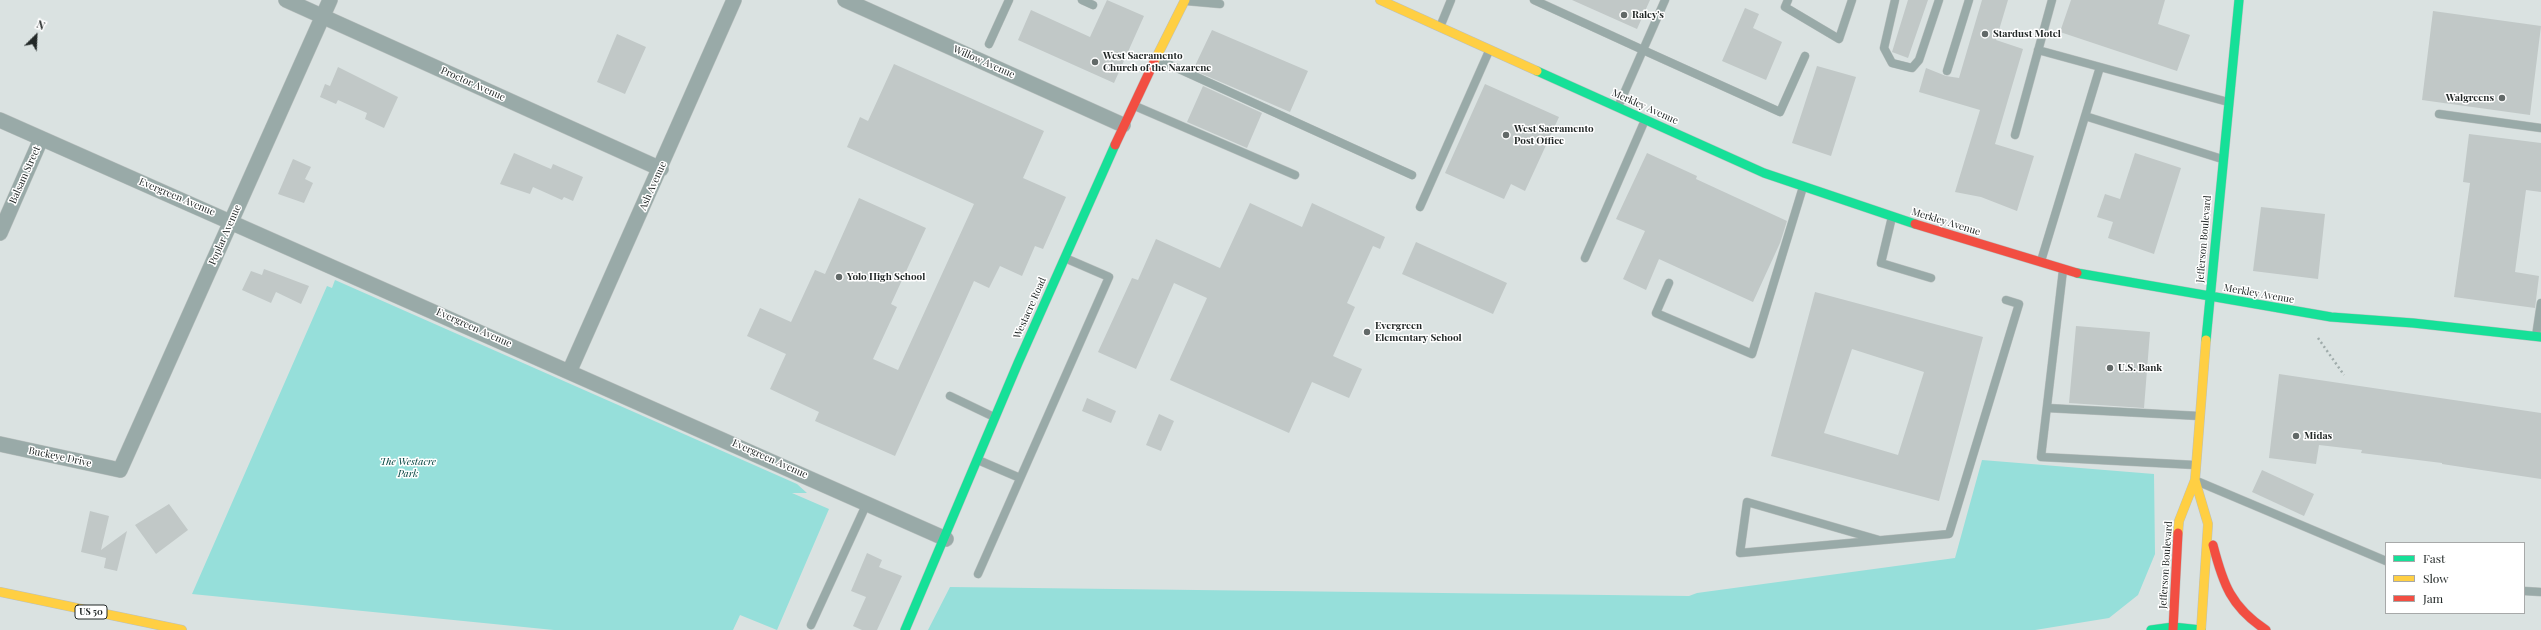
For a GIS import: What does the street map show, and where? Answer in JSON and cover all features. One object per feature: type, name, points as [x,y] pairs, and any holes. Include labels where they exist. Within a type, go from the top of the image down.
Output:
[{"type":"main road","name":"Merkley Avenue","points":[[1380,0],[1764,173],[1893,216],[2082,275],[2331,317],[2414,322],[2539,337]]},
{"type":"main road","name":"Jefferson Boulevard","points":[[2173,628],[2179,521],[2195,480],[2199,416],[2222,160],[2239,0]]},
{"type":"main road","name":"Westacre Road","points":[[905,630],[946,539],[994,417],[1123,124],[1185,1]]},
{"type":"main road","name":"Jefferson Boulevard","points":[[2195,480],[2208,524],[2202,630]]},
{"type":"main road","points":[[2208,524],[2222,581],[2229,597],[2242,612],[2266,630]]},
{"type":"main road","name":"US 50","points":[[0,592],[182,630]]},
{"type":"main road","points":[[2151,630],[2173,628],[2202,630]]},
{"type":"street","name":"Proctor Avenue","points":[[286,0],[661,169]]},
{"type":"street","name":"Poplar Avenue","points":[[120,470],[330,0]]},
{"type":"street","name":"Ash Avenue","points":[[570,370],[661,169],[734,0]]},
{"type":"street","name":"Willow Avenue","points":[[845,0],[1123,124]]},
{"type":"street","name":"Evergreen Avenue","points":[[0,120],[570,370],[946,539]]},
{"type":"street","name":"Balsam Street","points":[[0,233],[41,139]]},
{"type":"street","name":"Buckeye Drive","points":[[0,444],[120,470]]},
{"type":"lane","points":[[989,44],[1009,0]]},
{"type":"lane","points":[[1082,0],[1093,5]]},
{"type":"lane","points":[[1440,27],[1451,0]]},
{"type":"lane","points":[[1534,0],[1780,112],[1805,56]]},
{"type":"lane","points":[[1618,107],[1665,0]]},
{"type":"lane","points":[[1788,0],[1785,7],[1839,39],[1852,0]]},
{"type":"lane","points":[[1895,0],[1884,48],[1892,63],[1912,68],[1919,60],[1939,0]]},
{"type":"lane","points":[[1947,71],[1969,0]]},
{"type":"lane","points":[[2015,135],[2052,0]]},
{"type":"lane","points":[[1185,1],[1220,4]]},
{"type":"lane","points":[[1420,207],[1490,50]]},
{"type":"lane","points":[[2038,50],[2228,102]]},
{"type":"lane","points":[[1156,59],[1412,175]]},
{"type":"lane","points":[[2041,262],[2100,67]]},
{"type":"lane","points":[[1133,105],[1295,175]]},
{"type":"lane","points":[[2439,114],[2541,128]]},
{"type":"lane","points":[[2085,116],[2222,160]]},
{"type":"lane","points":[[1585,258],[1645,119]]},
{"type":"lane","points":[[1669,283],[1656,313],[1752,354],[1803,186]]},
{"type":"lane","points":[[1893,216],[1881,263],[1931,278]]},
{"type":"lane","points":[[978,574],[1109,277],[1065,257]]},
{"type":"lane","points":[[2063,269],[2041,457],[2196,465]]},
{"type":"lane","points":[[1879,540],[1747,502],[1740,553],[1949,534],[2019,304],[2006,300]]},
{"type":"lane","points":[[2539,337],[2541,303]]},
{"type":"lane","points":[[950,396],[994,417]]},
{"type":"lane","points":[[2047,408],[2199,416]]},
{"type":"lane","points":[[977,460],[1020,478]]},
{"type":"lane","points":[[2195,480],[2385,561]]},
{"type":"lane","points":[[811,625],[867,503]]},
{"type":"lane","points":[[2525,591],[2541,592]]},
{"type":"path","points":[[2318,338],[2344,375]]},
{"type":"green space","name":"The Westacre Park","points":[[335,280],[797,484],[807,493],[792,493],[829,509],[777,630],[740,615],[733,630],[554,630],[192,594],[327,286],[332,288]]},
{"type":"green space","points":[[1982,460],[2154,474],[2155,554],[2138,595],[2109,618],[2035,630],[928,630],[950,587],[1689,596],[1697,593],[1955,558]]},
{"type":"building","name":"West Sacramento Church of the Nazarene","points":[[1107,0],[1144,16],[1114,83],[1018,40],[1031,10],[1090,37]]},
{"type":"building","name":"Raley's","points":[[1572,0],[1650,0],[1637,29]]},
{"type":"building","points":[[1908,0],[1928,0],[1908,58],[1892,52]]},
{"type":"building","points":[[1982,0],[2008,0],[1996,40],[2023,49],[1995,144],[2034,156],[2017,211],[1981,197],[1955,192],[1980,110],[1919,92],[1926,68],[1946,76],[1959,78]]},
{"type":"building","points":[[2071,0],[2165,0],[2158,24],[2190,35],[2177,71],[2060,32]]},
{"type":"building","points":[[1745,8],[1759,14],[1753,28],[1782,42],[1766,80],[1722,61]]},
{"type":"building","name":"Walgreens","points":[[2433,11],[2541,26],[2530,115],[2422,100]]},
{"type":"building","points":[[1212,30],[1308,71],[1290,112],[1193,70]]},
{"type":"building","points":[[617,34],[646,47],[625,94],[597,82]]},
{"type":"building","points":[[894,64],[1044,131],[1023,178],[1066,197],[1043,249],[1035,246],[1022,276],[1000,266],[989,288],[974,281],[895,456],[815,421],[819,412],[770,389],[786,354],[747,336],[760,308],[791,322],[815,270],[825,274],[859,198],[926,228],[891,304],[897,307],[873,359],[898,370],[974,204],[847,147],[860,117],[868,121]]},
{"type":"building","points":[[1817,66],[1856,77],[1831,156],[1792,143]]},
{"type":"building","points":[[338,67],[398,97],[384,128],[365,119],[367,113],[338,100],[336,104],[320,97],[325,84],[330,86]]},
{"type":"building","name":"West Sacramento Post Office","points":[[1485,84],[1559,117],[1525,191],[1511,184],[1504,199],[1445,173]]},
{"type":"building","points":[[1203,86],[1262,113],[1247,148],[1187,122]]},
{"type":"building","points":[[2469,134],[2541,143],[2541,192],[2526,190],[2515,272],[2539,276],[2535,308],[2454,297],[2470,183],[2463,182]]},
{"type":"building","points":[[514,153],[551,169],[553,164],[583,177],[573,201],[564,197],[562,200],[533,187],[530,194],[500,184]]},
{"type":"building","points":[[1647,153],[1697,176],[1696,179],[1787,221],[1780,243],[1753,302],[1659,259],[1646,290],[1623,279],[1645,231],[1616,219]]},
{"type":"building","points":[[2135,153],[2181,168],[2154,254],[2108,238],[2113,222],[2097,217],[2105,194],[2120,199]]},
{"type":"building","points":[[293,159],[311,167],[305,179],[313,183],[304,203],[278,194]]},
{"type":"building","points":[[1250,203],[1302,227],[1312,203],[1385,237],[1380,249],[1373,246],[1347,303],[1355,307],[1333,356],[1362,369],[1349,398],[1312,382],[1289,433],[1170,380],[1207,298],[1174,283],[1136,369],[1098,352],[1132,278],[1138,280],[1156,239],[1220,268]]},
{"type":"building","points":[[2261,207],[2325,214],[2318,279],[2253,271]]},
{"type":"building","points":[[1416,242],[1507,283],[1493,314],[1402,274]]},
{"type":"building","points":[[264,269],[309,286],[301,304],[276,292],[271,303],[242,290],[251,271],[262,275]]},
{"type":"building","points":[[1815,292],[1983,337],[1939,501],[1771,456]],"holes":[[[1852,349],[1924,372],[1898,455],[1824,433]]]},
{"type":"building","name":"U.S. Bank","points":[[2076,326],[2150,332],[2144,408],[2069,403]]},
{"type":"building","points":[[2279,374],[2541,413],[2541,479],[2442,463],[2361,453],[2362,450],[2319,445],[2316,464],[2269,458]]},
{"type":"building","points":[[1087,398],[1116,411],[1111,423],[1082,411]]},
{"type":"building","points":[[1159,414],[1174,421],[1161,451],[1146,445]]},
{"type":"building","points":[[2262,470],[2314,494],[2304,516],[2252,492]]},
{"type":"building","points":[[169,504],[188,530],[156,554],[135,525]]},
{"type":"building","points":[[90,511],[109,516],[101,550],[127,531],[117,571],[104,568],[106,558],[81,552]]},
{"type":"building","points":[[867,553],[882,560],[879,567],[902,576],[877,630],[862,630],[853,626],[866,597],[851,591]]},
{"type":"traffic: fast","points":[[2206,340],[2239,0]]},
{"type":"traffic: fast","points":[[1537,71],[1764,173],[1915,224]]},
{"type":"traffic: fast","points":[[905,630],[1018,363],[1115,145]]},
{"type":"traffic: fast","points":[[2077,273],[2331,317],[2413,323],[2541,337]]},
{"type":"traffic: fast","points":[[2151,630],[2173,627],[2201,630]]},
{"type":"traffic: slow","points":[[1154,62],[1185,0]]},
{"type":"traffic: slow","points":[[1380,0],[1537,71]]},
{"type":"traffic: slow","points":[[2178,533],[2179,521],[2195,480],[2206,340]]},
{"type":"traffic: slow","points":[[2195,480],[2208,524],[2201,630]]},
{"type":"traffic: slow","points":[[0,592],[182,630]]},
{"type":"traffic: jam","points":[[1115,145],[1154,62]]},
{"type":"traffic: jam","points":[[1915,224],[2077,273]]},
{"type":"traffic: jam","points":[[2173,630],[2178,533]]},
{"type":"traffic: jam","points":[[2213,545],[2221,572],[2230,594],[2244,612],[2266,630]]},
{"type":"place","name":"Raley's","points":[[1624,15]]},
{"type":"place","name":"Stardust Motel","points":[[1985,34]]},
{"type":"place","name":"West Sacramento Church of the Nazarene","points":[[1095,62]]},
{"type":"place","name":"Walgreens","points":[[2502,98]]},
{"type":"place","name":"West Sacramento Post Office","points":[[1506,135]]},
{"type":"place","name":"Yolo High School","points":[[839,277]]},
{"type":"place","name":"Evergreen Elementary School","points":[[1367,332]]},
{"type":"place","name":"U.S. Bank","points":[[2110,368]]},
{"type":"place","name":"Midas","points":[[2296,436]]}]
